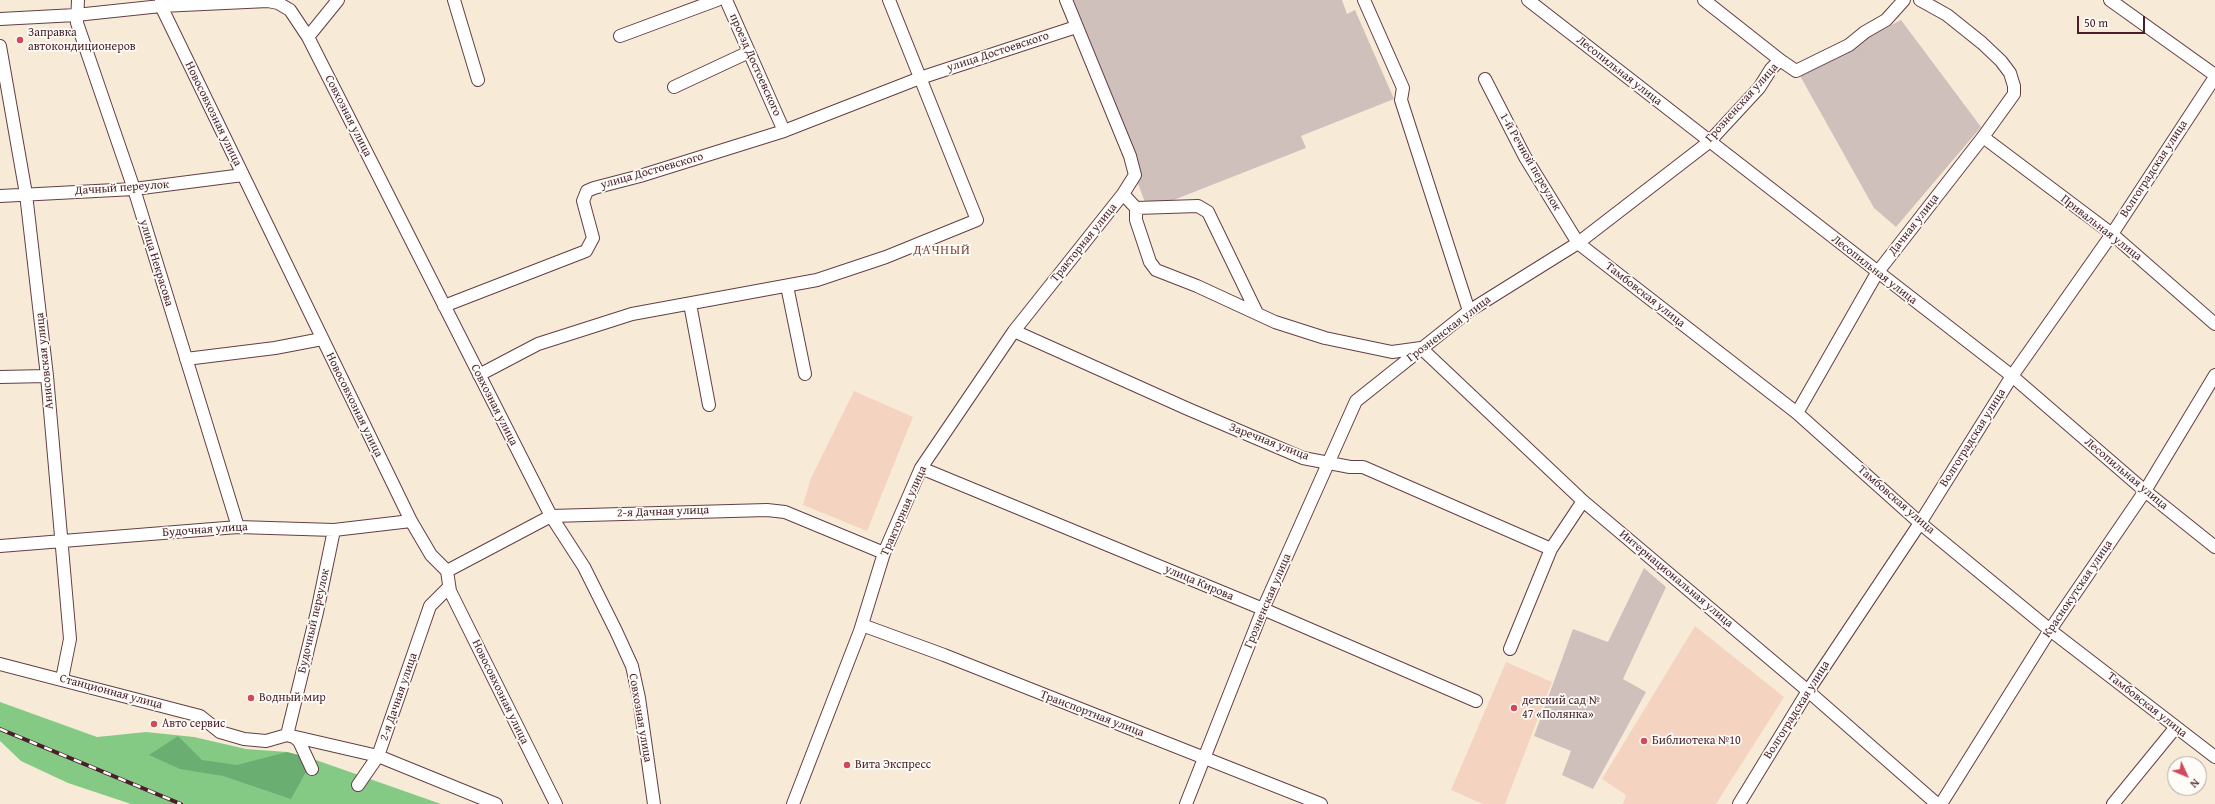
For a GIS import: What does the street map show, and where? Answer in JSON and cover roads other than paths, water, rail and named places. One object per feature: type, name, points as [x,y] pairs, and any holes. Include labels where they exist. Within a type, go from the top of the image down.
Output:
[{"type":"street","name":"улица Некрасова","points":[[78,0],[76,15],[134,189],[238,527]]},
{"type":"street","points":[[0,19],[76,15],[161,3],[268,0]]},
{"type":"street","name":"Совхозная улица","points":[[268,0],[284,5],[296,17],[308,38],[552,516],[584,567],[632,666],[639,698],[654,804]]},
{"type":"street","points":[[308,38],[338,0]]},
{"type":"street","points":[[454,0],[478,80]]},
{"type":"street","points":[[620,36],[717,0]]},
{"type":"street","name":"проезд Достоевского","points":[[726,0],[784,131]]},
{"type":"street","points":[[479,375],[538,344],[632,314],[816,280],[886,257],[977,220],[888,0]]},
{"type":"street","name":"Тракторная улица","points":[[793,804],[862,625],[884,553],[921,468],[1014,331],[1123,194],[1135,175],[1130,156],[1066,0]]},
{"type":"street","points":[[1364,0],[1403,88],[1401,100],[1469,311]]},
{"type":"street","name":"Лесопильная улица","points":[[1528,0],[1877,273],[2012,376],[2145,491],[2215,547]]},
{"type":"street","points":[[1704,0],[1780,60]]},
{"type":"street","name":"Грозненская улица","points":[[1186,804],[1203,756],[1263,610],[1356,401],[1469,311],[1578,243],[1709,142],[1759,88],[1771,69],[1780,60],[1796,71],[1849,45],[1864,32],[1886,20],[1904,0]]},
{"type":"street","name":"Дачная улица","points":[[1797,413],[1877,273],[2010,102],[2014,94],[2014,86],[2010,73],[2001,61],[1982,43],[1947,15],[1920,0]]},
{"type":"street","points":[[2110,0],[2215,76]]},
{"type":"street","name":"Новосовхозная улица","points":[[161,3],[411,522],[431,555],[447,571],[450,587],[533,761],[556,804]]},
{"type":"street","name":"улица Достоевского","points":[[444,306],[586,251],[593,238],[583,201],[588,191],[784,131],[920,78],[1076,27]]},
{"type":"street","name":"Анисовская улица","points":[[0,46],[26,194],[47,376],[60,542],[70,639],[62,678]]},
{"type":"street","points":[[674,87],[749,52]]},
{"type":"street","name":"Волгоградская улица","points":[[1739,804],[1808,691],[1920,523],[2012,376],[2112,234],[2215,76]]},
{"type":"street","name":"1-й Речной переулок","points":[[1485,79],[1525,157],[1578,243]]},
{"type":"street","name":"Привальная улица","points":[[1983,137],[2112,234],[2215,324]]},
{"type":"street","name":"Дачный переулок","points":[[0,196],[134,189],[243,175]]},
{"type":"street","name":"Тракторная улица","points":[[1123,194],[1136,208],[1136,220],[1150,262],[1156,270],[1257,312],[1275,322],[1325,338],[1392,352],[1421,348]]},
{"type":"street","points":[[1136,208],[1198,206],[1208,212],[1257,312]]},
{"type":"street","name":"Тамбовская улица","points":[[1578,243],[1797,413],[1920,523],[2050,630],[2215,757]]},
{"type":"street","points":[[787,286],[805,374]]},
{"type":"street","points":[[690,304],[709,405]]},
{"type":"street","name":"Заречная улица","points":[[1014,331],[1188,410],[1303,458],[1328,463],[1363,467],[1551,549]]},
{"type":"street","points":[[186,359],[275,348],[322,339]]},
{"type":"street","name":"Интернациональная улица","points":[[1421,348],[1582,501],[1808,691],[1936,804]]},
{"type":"street","name":"Краснокутская улица","points":[[1941,804],[2050,630],[2145,491],[2215,375]]},
{"type":"street","points":[[0,377],[47,376]]},
{"type":"street","name":"улица Кирова","points":[[921,468],[1263,610],[1476,701]]},
{"type":"street","points":[[1510,650],[1551,549],[1582,501]]},
{"type":"street","name":"2-я Дачная улица","points":[[447,571],[552,516],[767,510],[784,512],[884,553]]},
{"type":"street","name":"Будочная улица","points":[[0,546],[238,527],[334,530],[411,522]]},
{"type":"street","name":"Будочный переулок","points":[[287,735],[317,612],[334,530]]},
{"type":"street","name":"2-я Дачная улица","points":[[358,785],[378,756],[430,606],[450,587]]},
{"type":"street","name":"Транспортная улица","points":[[862,625],[1203,756],[1321,804]]},
{"type":"street","name":"Станционная улица","points":[[0,664],[62,678],[200,716],[220,732],[244,739],[266,740],[287,735],[378,756],[496,804]]},
{"type":"street","points":[[2113,804],[2176,727]]},
{"type":"street","points":[[287,735],[299,741],[312,770]]},
{"type":"railway","points":[[0,729],[181,804]]},
{"type":"place","name":"Заправка автокондиционеров","points":[[20,40]]},
{"type":"place","name":"Водный мир","points":[[251,698]]},
{"type":"place","name":"детский сад № 47 «Полянка»","points":[[1514,708]]},
{"type":"place","name":"Авто сервис","points":[[154,724]]},
{"type":"place","name":"Библиотека №10","points":[[1644,741]]},
{"type":"place","name":"Вита Экспресс","points":[[847,765]]},
{"type":"district","name":"ДАЧНЫЙ","points":[[942,251]]}]
